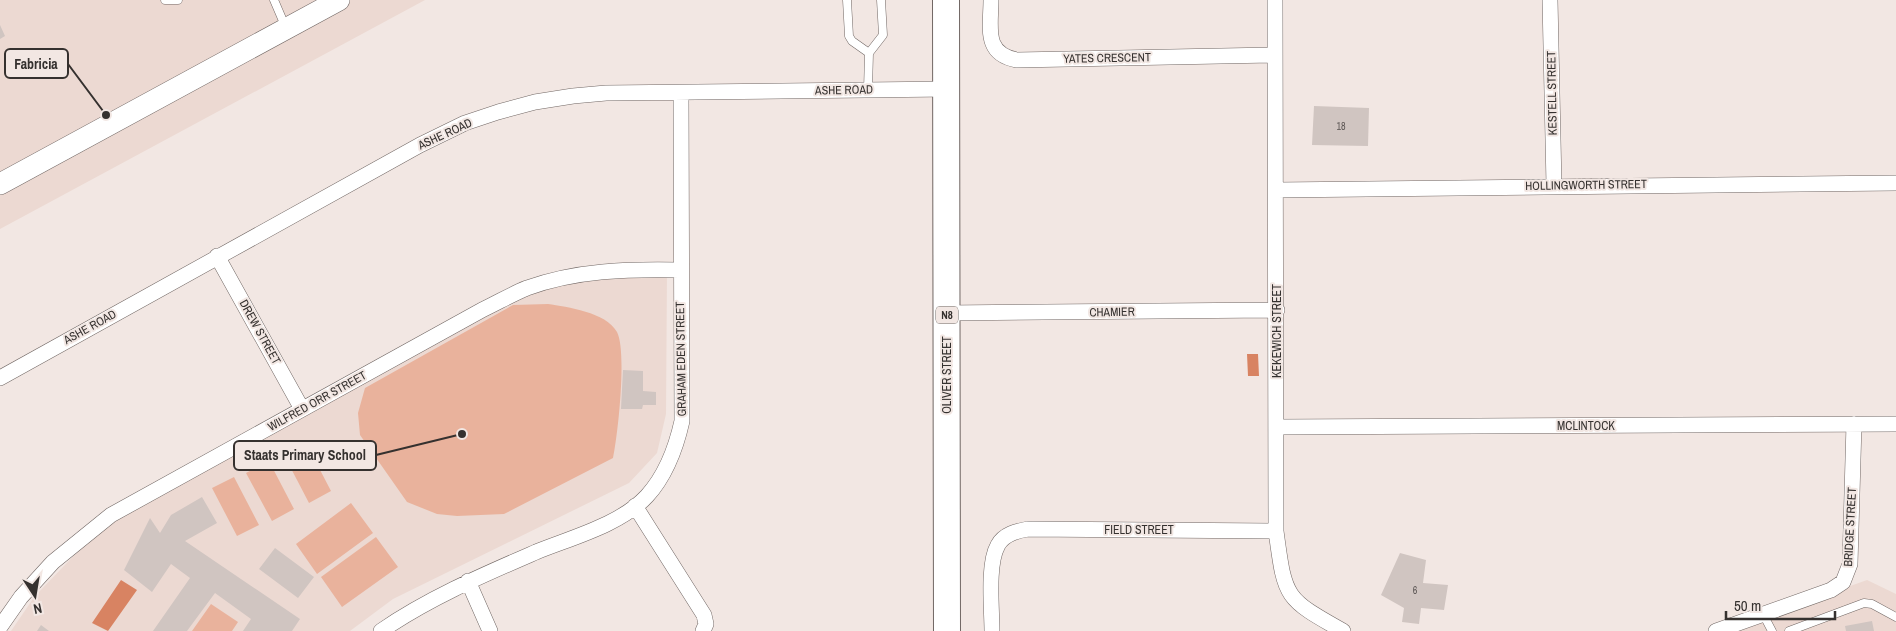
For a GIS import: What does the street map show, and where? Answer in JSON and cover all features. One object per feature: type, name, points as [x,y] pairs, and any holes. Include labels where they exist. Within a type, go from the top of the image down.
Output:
[{"type":"highway","name":"OLIVER STREET","points":[[946,0],[947,631]]},
{"type":"street","points":[[0,184],[339,0]]},
{"type":"street","name":"YATES CRESCENT","points":[[991,0],[991,40],[995,51],[1004,58],[1274,55]]},
{"type":"street","name":"KEKEWICH STREET","points":[[1275,0],[1276,531],[1282,575],[1286,588],[1296,602],[1306,610],[1343,631]]},
{"type":"street","name":"KESTELL STREET","points":[[1550,0],[1554,185]]},
{"type":"street","name":"ASHE ROAD","points":[[0,378],[420,144],[465,123],[535,102],[606,93],[681,94],[947,89]]},
{"type":"street","name":"GRAHAM EDEN STREET","points":[[381,631],[468,581],[616,519],[647,495],[665,470],[677,444],[682,421],[680,270],[681,94]]},
{"type":"street","name":"HOLLINGWORTH STREET","points":[[1276,190],[1554,185],[1896,183]]},
{"type":"street","name":"DREW STREET","points":[[217,256],[302,409]]},
{"type":"street","name":"WILFRED ORR STREET","points":[[0,627],[53,562],[88,531],[111,515],[482,310],[528,288],[574,275],[624,269],[680,270]]},
{"type":"street","name":"CHAMIER","points":[[947,313],[1277,310]]},
{"type":"street","name":"BRIDGE STREET","points":[[1716,631],[1831,590],[1843,582],[1848,574],[1850,564],[1854,424]]},
{"type":"street","name":"MCLINTOCK","points":[[1277,427],[1896,424]]},
{"type":"street","points":[[635,506],[704,615],[706,624],[703,631]]},
{"type":"street","name":"FIELD STREET","points":[[992,631],[992,575],[997,545],[1004,537],[1016,531],[1028,529],[1276,531]]},
{"type":"street","points":[[468,581],[490,631]]},
{"type":"lane","points":[[165,0],[178,0]]},
{"type":"lane","points":[[274,0],[286,29]]},
{"type":"lane","points":[[847,0],[849,36],[852,41],[869,53]]},
{"type":"lane","points":[[868,90],[869,53],[882,35],[881,0]]},
{"type":"lane","points":[[1789,631],[1864,603],[1872,604],[1896,617]]},
{"type":"lane","points":[[1763,614],[1772,631]]},
{"type":"shaded area","points":[[0,0],[425,0],[0,229]]},
{"type":"shaded area","points":[[667,271],[666,414],[657,453],[629,483],[393,599],[350,631],[11,631],[35,596],[115,513],[522,296],[564,281]]},
{"type":"shaded area","points":[[548,304],[595,315],[612,325],[617,332],[620,342],[621,374],[619,413],[613,458],[504,514],[457,516],[437,514],[407,502],[360,435],[358,413],[365,388],[513,305]]},
{"type":"shaded area","points":[[1247,354],[1258,354],[1259,376],[1248,376]]},
{"type":"shaded area","points":[[306,443],[331,491],[309,503],[284,455]]},
{"type":"shaded area","points":[[269,461],[294,509],[272,521],[246,473]]},
{"type":"shaded area","points":[[234,477],[259,525],[237,536],[212,488]]},
{"type":"shaded area","points":[[351,503],[373,533],[317,574],[296,544]]},
{"type":"shaded area","points":[[376,537],[398,567],[342,607],[321,577]]},
{"type":"shaded area","points":[[121,580],[137,590],[108,631],[92,623]]},
{"type":"shaded area","points":[[1867,580],[1896,594],[1896,631],[1725,631]]},
{"type":"shaded area","points":[[211,604],[238,622],[232,631],[192,631]]},
{"type":"building","points":[[0,25],[5,36],[0,39]]},
{"type":"building","points":[[1314,106],[1369,108],[1368,146],[1312,145]]},
{"type":"building","points":[[623,370],[643,371],[643,391],[656,392],[656,405],[643,405],[642,409],[621,409]]},
{"type":"building","points":[[202,497],[217,523],[185,541],[300,619],[292,631],[243,631],[251,619],[215,593],[187,631],[153,631],[190,578],[171,564],[152,592],[124,570],[150,518],[160,533],[171,515]]},
{"type":"building","points":[[275,548],[314,577],[298,598],[259,569]]},
{"type":"building","points":[[1400,553],[1426,560],[1423,583],[1448,585],[1444,610],[1421,608],[1419,624],[1402,622],[1404,608],[1381,595]]},
{"type":"building","points":[[1872,621],[1874,631],[1846,631],[1845,626]]},
{"type":"building","points":[[41,625],[49,631],[37,631]]},
{"type":"place","name":"Fabricia","points":[[106,115]]},
{"type":"place","name":"Staats Primary School","points":[[462,434]]}]
